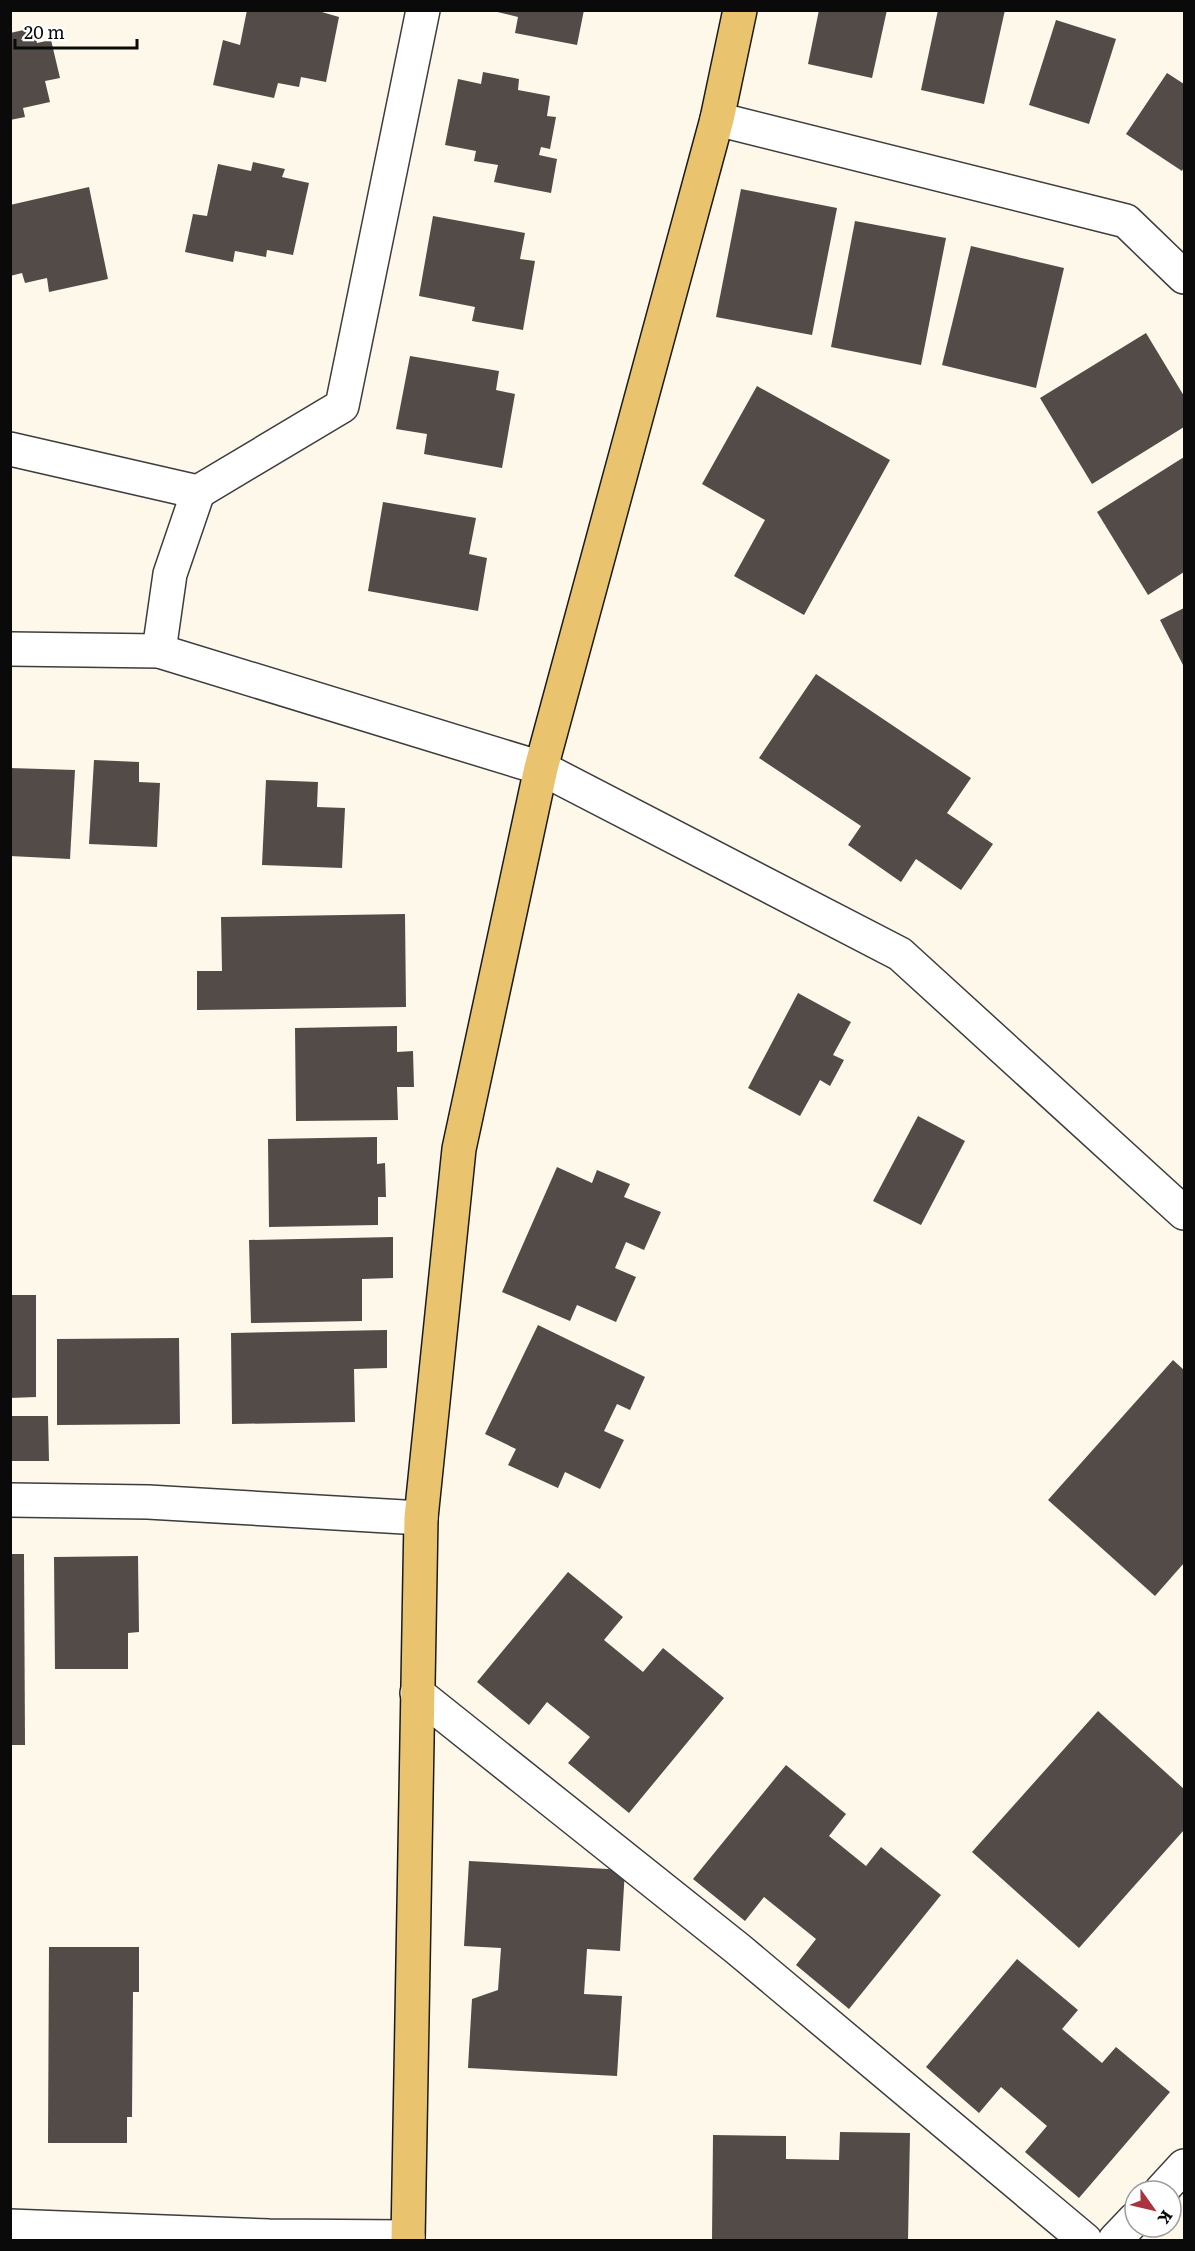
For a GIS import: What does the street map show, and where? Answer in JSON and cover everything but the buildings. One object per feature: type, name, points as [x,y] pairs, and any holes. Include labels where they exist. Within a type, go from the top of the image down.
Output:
[{"type":"main road","points":[[408,2239],[421,1518],[459,1149],[541,768],[717,119],[740,10]]},
{"type":"street","points":[[159,651],[170,574],[198,492],[342,406],[423,10]]},
{"type":"street","points":[[717,119],[1126,221],[1185,277]]},
{"type":"street","points":[[10,449],[198,492]]},
{"type":"street","points":[[10,649],[159,651],[541,768],[900,954],[1185,1213]]},
{"type":"street","points":[[10,1500],[148,1502],[421,1518]]},
{"type":"street","points":[[417,1693],[738,1948],[1085,2241]]},
{"type":"street","points":[[1173,2179],[1185,2166]]},
{"type":"street","points":[[10,2226],[257,2236],[408,2239]]}]
